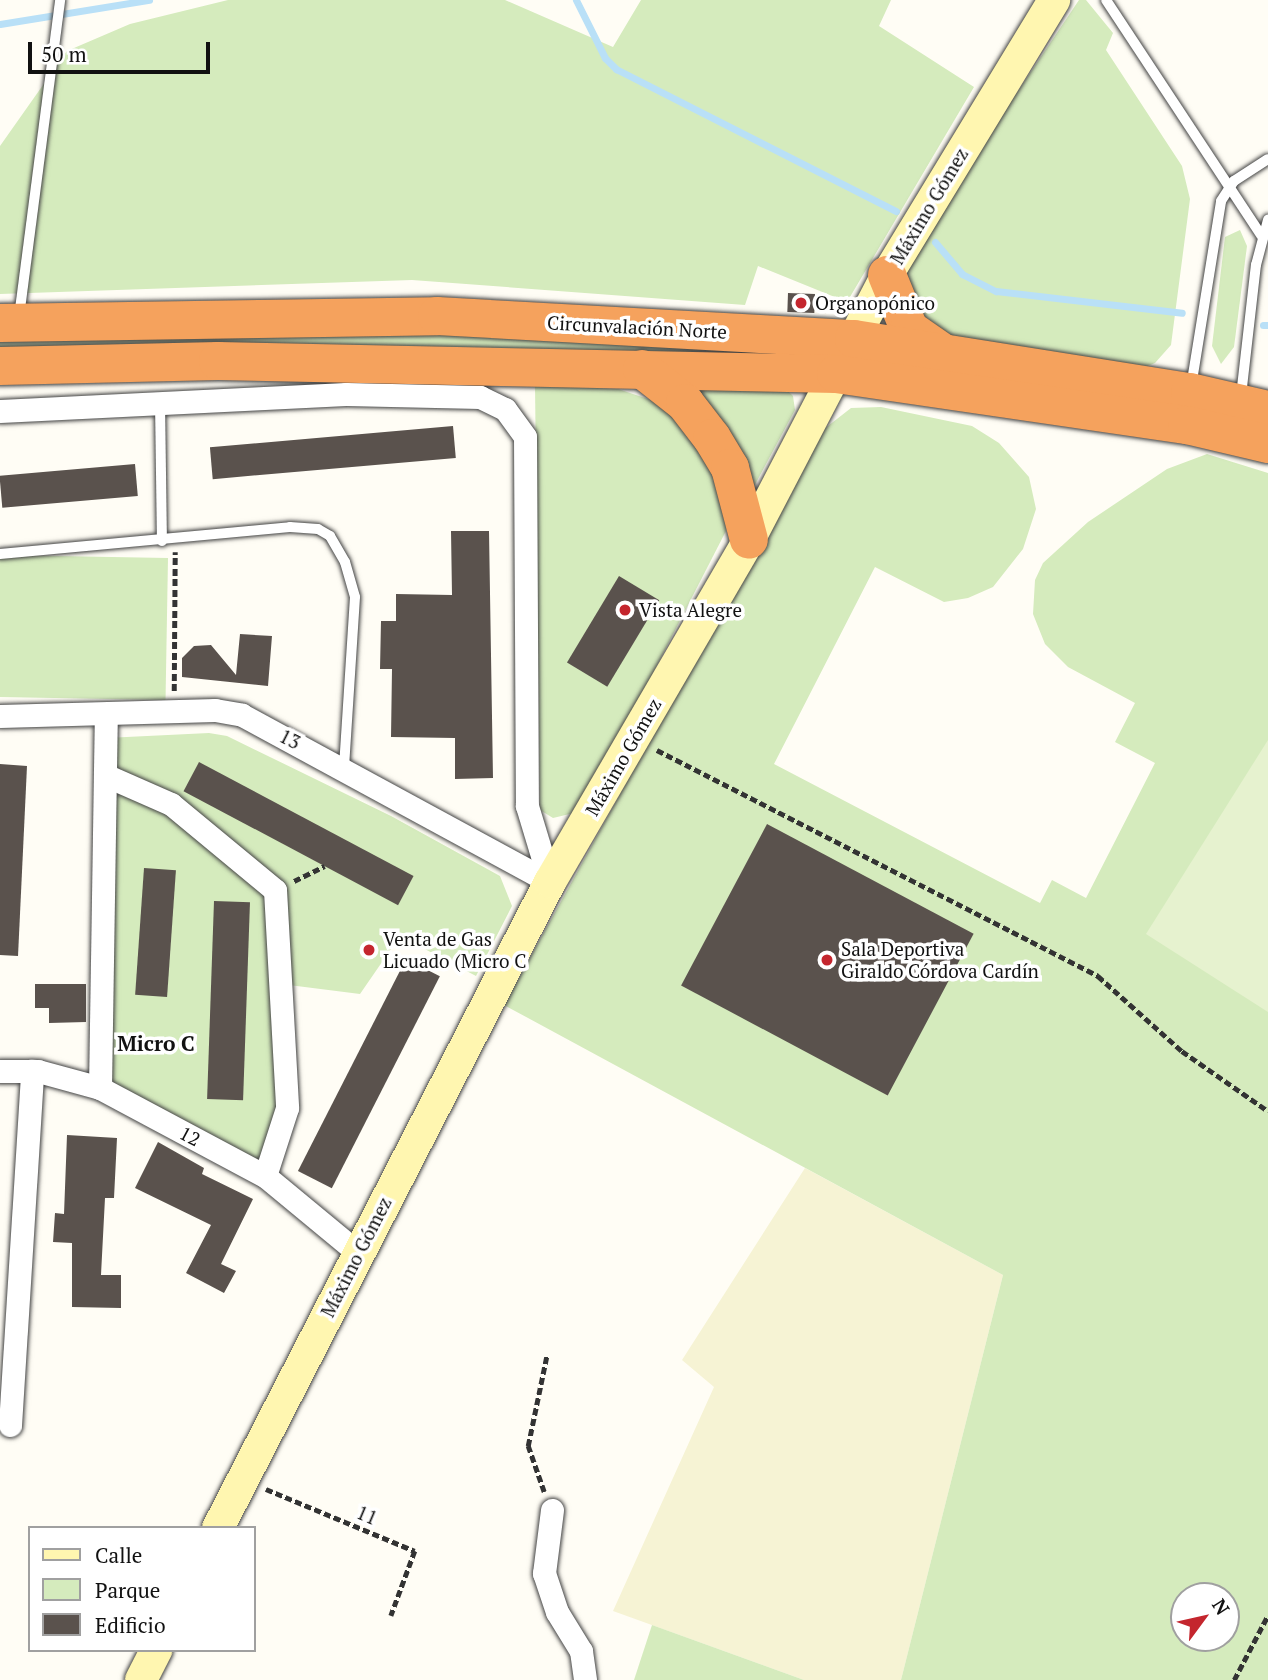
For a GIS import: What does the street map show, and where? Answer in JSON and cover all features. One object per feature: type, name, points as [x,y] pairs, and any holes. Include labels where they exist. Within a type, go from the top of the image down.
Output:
[{"type":"highway","points":[[887,275],[909,329],[942,352]]},
{"type":"highway","name":"Circunvalación Norte","points":[[9,323],[437,316],[854,340],[942,352],[1253,423]]},
{"type":"highway","name":"Circunvalación Norte","points":[[0,366],[218,361],[836,374],[1188,409]]},
{"type":"highway","points":[[642,369],[685,403],[712,438],[730,468],[749,540]]},
{"type":"main road","name":"Máximo Gómez","points":[[219,1526],[357,1252],[550,882],[749,540],[887,275],[1054,0]]},
{"type":"main road","points":[[141,1680],[155,1652]]},
{"type":"street","points":[[0,411],[346,394],[480,397],[505,409],[517,421],[525,437],[527,806],[550,882]]},
{"type":"street","name":"13","points":[[0,716],[215,710],[242,715],[344,766],[550,882]]},
{"type":"street","points":[[100,1088],[106,715]]},
{"type":"street","points":[[105,775],[171,804],[275,890],[287,1108],[265,1176]]},
{"type":"street","name":"12","points":[[0,1071],[32,1071],[100,1088],[265,1176],[357,1252]]},
{"type":"street","points":[[10,1425],[32,1071]]},
{"type":"street","points":[[552,1510],[544,1573],[557,1612],[581,1651],[585,1680]]},
{"type":"lane","points":[[9,323],[60,0]]},
{"type":"lane","points":[[1106,0],[1261,235]]},
{"type":"lane","points":[[1188,409],[1221,201],[1229,186],[1268,159]]},
{"type":"lane","points":[[1253,423],[1261,235],[1268,220]]},
{"type":"lane","points":[[160,402],[162,541]]},
{"type":"lane","points":[[0,554],[175,541],[290,527],[318,529],[339,548],[355,597],[344,766]]},
{"type":"path","points":[[174,712],[175,541]]},
{"type":"path","points":[[634,738],[1098,976],[1182,1051],[1268,1111]]},
{"type":"path","points":[[275,890],[325,866]]},
{"type":"path","points":[[547,1354],[528,1446],[552,1510]]},
{"type":"path","name":"11","points":[[243,1479],[415,1551],[391,1616]]},
{"type":"path","points":[[1234,1680],[1268,1615]]},
{"type":"shaded area","points":[[805,1168],[1003,1275],[901,1680],[804,1680],[613,1611],[714,1387],[682,1360]]},
{"type":"green space","points":[[228,0],[505,0],[613,47],[641,0],[891,0],[879,26],[974,87],[847,302],[758,266],[745,305],[412,280],[0,294],[0,146],[67,51],[130,24]]},
{"type":"green space","points":[[1079,0],[1086,0],[1113,33],[1106,50],[1182,166],[1190,199],[1171,345],[1155,363],[1138,370],[928,333],[896,273]]},
{"type":"green space","points":[[1240,230],[1247,246],[1234,347],[1221,364],[1212,346],[1225,237]]},
{"type":"green space","points":[[0,335],[466,335],[780,345],[783,356],[0,347]]},
{"type":"green space","points":[[535,385],[618,389],[654,401],[689,426],[726,498],[726,531],[614,749],[578,812],[553,818],[540,810]]},
{"type":"green space","points":[[679,386],[786,389],[793,396],[795,410],[751,492]]},
{"type":"green space","points":[[881,407],[972,426],[999,443],[1029,477],[1036,509],[1023,549],[993,587],[968,598],[944,602],[875,567],[774,764],[1040,903],[1052,880],[1086,898],[1155,763],[1115,742],[1135,703],[1068,667],[1045,644],[1033,614],[1035,580],[1043,563],[1088,522],[1167,469],[1207,454],[1268,473],[1268,1680],[901,1680],[1003,1275],[504,1005],[819,433],[851,408]]},
{"type":"green space","points":[[0,555],[168,558],[166,700],[0,697]]},
{"type":"green space","points":[[209,733],[227,736],[391,816],[500,876],[512,906],[476,976],[400,936],[360,994],[281,984],[287,1108],[265,1176],[100,1088],[106,738]]},
{"type":"green space","points":[[1268,740],[1268,1012],[1146,934]]},
{"type":"green space","points":[[652,1625],[804,1680],[634,1680]]},
{"type":"building","name":"Organopónico","points":[[788,293],[815,294],[814,313],[787,312]]},
{"type":"building","points":[[453,426],[456,458],[213,479],[210,447]]},
{"type":"building","points":[[135,464],[138,496],[2,508],[0,476]]},
{"type":"building","points":[[451,531],[489,531],[493,778],[455,779],[455,738],[391,737],[392,669],[380,669],[381,621],[396,621],[396,594],[452,595]]},
{"type":"building","points":[[619,576],[659,600],[607,687],[567,663]]},
{"type":"building","points":[[240,634],[272,636],[268,686],[182,677],[182,658],[194,646],[211,645],[236,675]]},
{"type":"building","points":[[199,762],[414,876],[398,905],[184,791]]},
{"type":"building","points":[[0,764],[27,766],[18,956],[0,955]]},
{"type":"building","name":"Sala Deportiva Giraldo Córdova Cardín","points":[[767,824],[974,934],[888,1095],[681,986]]},
{"type":"building","points":[[144,868],[176,870],[167,997],[135,995]]},
{"type":"building","points":[[214,901],[250,902],[243,1100],[207,1099]]},
{"type":"building","points":[[406,959],[440,976],[332,1188],[298,1171]]},
{"type":"building","points":[[35,984],[86,984],[86,1022],[49,1023],[49,1008],[35,1008]]},
{"type":"building","points":[[67,1135],[117,1138],[114,1198],[105,1198],[101,1275],[121,1275],[121,1308],[72,1307],[72,1243],[53,1242],[55,1213],[64,1214]]},
{"type":"building","points":[[158,1142],[204,1168],[202,1174],[253,1199],[221,1264],[236,1271],[224,1293],[186,1273],[211,1225],[135,1188]]},
{"type":"waterway","points":[[0,24],[149,0]]},
{"type":"waterway","points":[[576,0],[605,58],[616,69],[896,211]]},
{"type":"waterway","points":[[935,242],[962,274],[996,291],[1182,313]]},
{"type":"waterway","points":[[1263,325],[1268,325]]},
{"type":"place","name":"Organopónico","points":[[801,303]]},
{"type":"place","name":"Vista Alegre","points":[[625,610]]},
{"type":"place","name":"Venta de Gas Licuado (Micro C","points":[[369,950]]},
{"type":"place","name":"Sala Deportiva Giraldo Córdova Cardín","points":[[827,960]]},
{"type":"district","name":"Micro C","points":[[156,1043]]}]
